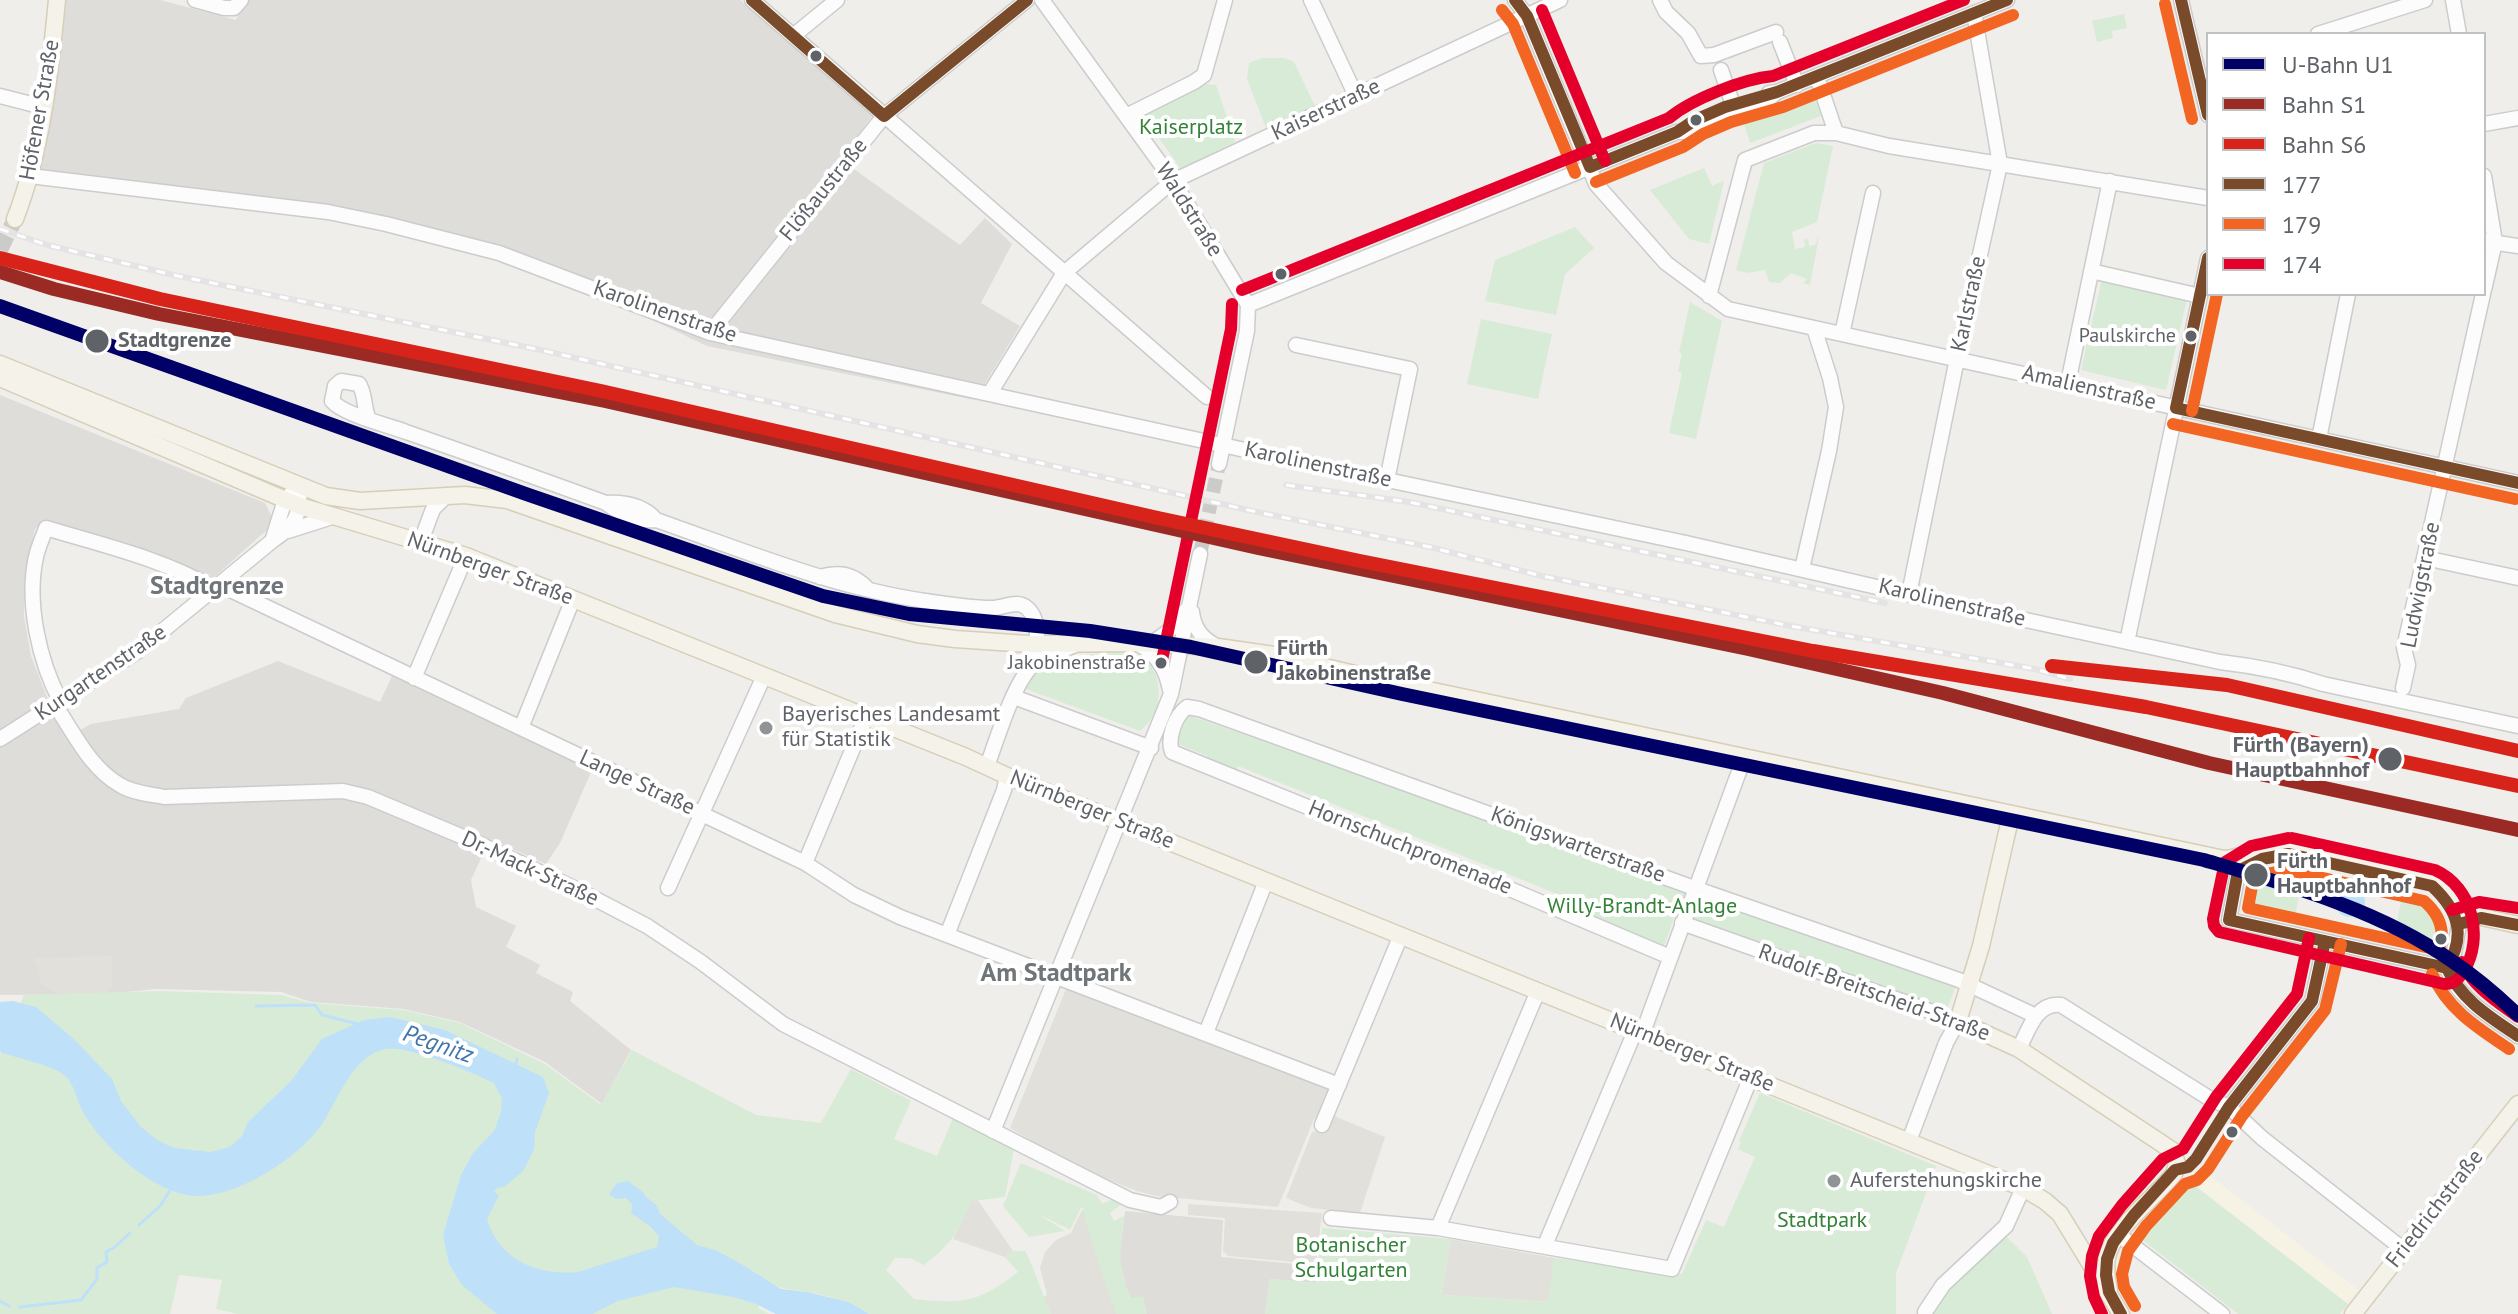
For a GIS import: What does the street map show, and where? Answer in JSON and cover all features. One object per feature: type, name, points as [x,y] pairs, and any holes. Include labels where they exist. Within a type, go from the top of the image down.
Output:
[{"type":"main road","name":"Höfener Straße","points":[[15,219],[30,176],[57,0]]},
{"type":"main road","points":[[0,364],[334,498],[360,501],[447,495],[507,500],[764,590],[875,625],[955,639],[1036,645],[1181,644],[1274,655],[2224,859],[2241,858],[2272,844],[2287,843],[2432,874],[2444,881],[2477,916],[2518,925]]},
{"type":"main road","name":"Nürnberger Straße","points":[[0,378],[293,503],[466,556],[2023,1188],[2060,1214],[2121,1314]]},
{"type":"main road","points":[[1958,1021],[1970,984],[2011,815]]},
{"type":"main road","name":"Rudolf-Breitscheid-Straße","points":[[1958,1021],[2019,1049],[2168,1146],[2176,1164],[2116,1239]]},
{"type":"main road","name":"Friedrichstraße","points":[[2353,1314],[2518,1104]]},
{"type":"main road","points":[[2075,1237],[2092,1245],[2103,1246],[2116,1239]]},
{"type":"main road","points":[[2109,1291],[2106,1266],[2109,1249],[2116,1239]]},
{"type":"street","points":[[195,0],[224,8],[238,4]]},
{"type":"street","points":[[752,0],[1207,397]]},
{"type":"street","points":[[793,36],[837,0]]},
{"type":"street","name":"Flößaustraße","points":[[710,333],[884,116],[1027,0]]},
{"type":"street","name":"Waldstraße","points":[[1042,0],[1173,181],[1248,305]]},
{"type":"street","points":[[1126,116],[1204,75],[1225,0]]},
{"type":"street","points":[[1311,0],[1356,96]]},
{"type":"street","name":"Amalienstraße","points":[[1515,0],[1527,16],[1596,184],[1666,263],[1728,309],[2518,483]]},
{"type":"street","name":"Kaiserstraße","points":[[990,393],[1064,273],[1173,181],[1560,0]]},
{"type":"street","points":[[1660,0],[1666,12],[1688,33],[1701,56],[1778,37],[1797,85]]},
{"type":"street","points":[[1677,132],[1683,126],[1733,105],[1797,85],[2007,0]]},
{"type":"street","points":[[2181,0],[2203,70],[2206,97]]},
{"type":"street","points":[[2324,32],[2425,0]]},
{"type":"street","points":[[2453,0],[2459,32]]},
{"type":"street","name":"Karlstraße","points":[[1909,594],[2000,164],[1974,13]]},
{"type":"street","points":[[1721,70],[1733,105]]},
{"type":"street","points":[[1817,77],[1836,133]]},
{"type":"street","points":[[1219,464],[1248,322],[1248,305],[1677,132],[1686,132],[1742,111],[1769,100],[1777,92]]},
{"type":"street","points":[[0,96],[43,107]]},
{"type":"street","points":[[2486,124],[2518,118]]},
{"type":"street","points":[[1709,296],[1745,160],[1814,133],[1836,133],[1889,146],[2206,198]]},
{"type":"street","name":"Karolinenstraße","points":[[30,176],[328,212],[386,224],[499,253],[710,333],[2518,726]]},
{"type":"street","points":[[2068,383],[2110,181]]},
{"type":"street","points":[[1842,334],[1873,193]]},
{"type":"street","name":"Ludwigstraße","points":[[2486,202],[2489,241],[2486,272]]},
{"type":"street","points":[[2489,241],[2518,246]]},
{"type":"street","points":[[2127,642],[2206,268]]},
{"type":"street","points":[[2091,271],[2200,296]]},
{"type":"street","points":[[2319,439],[2348,296]]},
{"type":"street","name":"Ludwigstraße","points":[[2403,688],[2408,665],[2404,648],[2483,296]]},
{"type":"street","points":[[1802,569],[1836,407],[1814,328]]},
{"type":"street","points":[[1296,345],[1410,369],[1387,480]]},
{"type":"street","points":[[369,419],[606,503],[617,511],[644,521],[656,520],[819,577],[836,572],[858,579],[869,590],[971,607],[996,609],[1024,605],[1034,618],[1036,645],[1032,666],[1014,697],[987,766]]},
{"type":"street","points":[[288,531],[299,486]]},
{"type":"street","points":[[421,541],[433,509],[447,495]]},
{"type":"street","points":[[272,541],[293,503]]},
{"type":"street","name":"Kurgartenstraße","points":[[0,739],[138,651],[272,541],[288,531],[332,517]]},
{"type":"street","name":"Lange Straße","points":[[46,528],[145,559],[217,587],[805,863],[854,895],[947,935],[1339,1085]]},
{"type":"street","name":"Dr.-Mack-Straße","points":[[46,528],[33,573],[34,616],[46,671],[58,704],[98,769],[121,786],[164,797],[343,791],[368,797],[482,845],[647,926],[783,1024],[993,1131],[1130,1200],[1161,1207],[1170,1202]]},
{"type":"street","points":[[993,1131],[1171,694],[1200,554]]},
{"type":"street","points":[[414,678],[466,556]]},
{"type":"street","points":[[2425,558],[2518,578]]},
{"type":"street","points":[[521,728],[573,599]]},
{"type":"street","points":[[1171,694],[1160,662],[1143,644],[1171,629],[1191,603]]},
{"type":"street","points":[[1191,603],[1197,630],[1218,647]]},
{"type":"street","points":[[1032,666],[1052,654],[1077,645]]},
{"type":"street","points":[[668,888],[764,676]]},
{"type":"street","points":[[1014,697],[1151,748]]},
{"type":"street","name":"Königswarterstraße","points":[[1193,762],[1172,752],[1169,746],[1181,711],[1187,707],[1970,984],[2036,1016]]},
{"type":"street","points":[[805,863],[866,717]]},
{"type":"street","points":[[1545,1245],[1633,1036],[1646,1024],[1744,758]]},
{"type":"street","name":"Hornschuchpromenade","points":[[1193,762],[1491,881],[1670,957]]},
{"type":"street","points":[[947,935],[1007,776]]},
{"type":"street","points":[[2241,858],[2229,920],[2448,973],[2459,990],[2518,1036]]},
{"type":"street","points":[[1206,1033],[1266,881]]},
{"type":"street","points":[[2448,973],[2459,924],[2477,916]]},
{"type":"street","name":"Rudolf-Breitscheid-Straße","points":[[1682,923],[1958,1021]]},
{"type":"street","points":[[1322,1125],[1401,935]]},
{"type":"street","points":[[2229,1107],[2312,1001],[2325,941]]},
{"type":"street","points":[[1438,1228],[1538,991]]},
{"type":"street","points":[[2019,1049],[2036,1016],[2048,1005],[2061,1005],[2212,1100],[2229,1107],[2252,1129],[2404,1250]]},
{"type":"street","points":[[1909,1141],[1946,1043],[1958,1021]]},
{"type":"street","points":[[1331,1218],[1438,1228],[1672,1269],[1751,1077]]},
{"type":"street","points":[[1925,1312],[1943,1285],[2006,1226],[2023,1188]]},
{"type":"street","points":[[2116,1239],[2222,1314]]},
{"type":"shaded area","points":[[63,0],[160,0],[236,20],[245,0],[740,0],[873,115],[840,159],[960,245],[985,218],[1012,244],[981,303],[1020,326],[975,400],[707,346],[604,297],[475,253],[327,217],[37,179]]},
{"type":"shaded area","points":[[0,395],[265,503],[273,519],[270,527],[211,580],[45,520],[35,529],[25,572],[24,616],[31,656],[47,697],[71,735],[91,724],[179,709],[186,698],[278,661],[380,702],[392,676],[592,770],[560,843],[546,864],[490,839],[471,880],[476,907],[516,926],[506,947],[540,965],[536,973],[573,992],[570,1001],[631,1050],[602,1104],[545,1062],[460,1022],[403,1009],[311,1002],[281,992],[156,989],[104,994],[0,995]]},
{"type":"shaded area","points":[[112,956],[112,987],[104,994],[62,995],[40,984],[34,958]]},
{"type":"shaded area","points":[[1066,989],[1331,1090],[1320,1120],[1314,1119],[1278,1207],[1156,1196],[1137,1191],[1074,1166],[1010,1128]]},
{"type":"shaded area","points":[[1334,1116],[1385,1137],[1360,1213],[1311,1208],[1286,1198],[1312,1132],[1328,1129]]},
{"type":"shaded area","points":[[2200,1168],[2358,1290],[2347,1303],[2190,1181]]},
{"type":"shaded area","points":[[977,1199],[1013,1251],[1005,1257],[953,1239],[971,1201]]},
{"type":"shaded area","points":[[1188,1204],[1322,1213],[1316,1264],[1228,1256],[1223,1251],[1225,1218],[1188,1215]]},
{"type":"shaded area","points":[[1082,1210],[1105,1226],[1117,1314],[1051,1314],[1043,1297],[1047,1295],[1040,1268],[1045,1252],[1056,1240],[1071,1233]]},
{"type":"shaded area","points":[[1125,1211],[1223,1220],[1221,1257],[1317,1266],[1316,1283],[1270,1279],[1265,1314],[1137,1314],[1119,1257]]},
{"type":"shaded area","points":[[1450,1239],[1554,1258],[1549,1302],[1442,1295]]},
{"type":"green space","points":[[2124,14],[2127,28],[2112,31],[2113,38],[2097,42],[2092,21]]},
{"type":"green space","points":[[1262,58],[1284,58],[1294,62],[1315,106],[1266,128],[1247,79],[1249,63]]},
{"type":"green space","name":"Kaiserplatz","points":[[1206,84],[1216,85],[1235,142],[1181,169],[1143,116]]},
{"type":"green space","points":[[1814,95],[1821,116],[1750,143],[1744,124]]},
{"type":"green space","points":[[1816,143],[1833,146],[1817,222],[1792,232],[1795,249],[1805,247],[1804,240],[1808,239],[1809,246],[1815,245],[1819,236],[1810,285],[1803,283],[1807,279],[1791,273],[1780,283],[1769,282],[1765,270],[1747,273],[1736,270],[1764,163]]},
{"type":"green space","points":[[1704,168],[1712,186],[1724,181],[1709,244],[1689,239],[1650,190]]},
{"type":"green space","points":[[1575,227],[1594,248],[1565,274],[1556,315],[1485,301],[1495,260]]},
{"type":"green space","points":[[2102,279],[2187,299],[2166,390],[2081,370]]},
{"type":"green space","points":[[1690,302],[1722,321],[1696,439],[1669,433],[1682,373],[1678,372],[1682,354],[1679,353]]},
{"type":"green space","points":[[1481,319],[1552,334],[1538,399],[1467,384]]},
{"type":"green space","points":[[1081,655],[1143,655],[1158,683],[1154,714],[1140,731],[1026,689],[1042,668],[1054,661]]},
{"type":"green space","name":"Willy-Brandt-Anlage","points":[[1188,715],[1957,984],[1947,1009],[1674,917],[1663,949],[1574,912],[1575,901],[1238,766],[1235,773],[1205,761],[1207,756],[1176,743]]},
{"type":"green space","points":[[2287,873],[2296,881],[2302,880],[2294,922],[2244,912],[2251,883]]},
{"type":"green space","points":[[2413,896],[2424,898],[2443,921],[2436,952],[2430,951],[2430,948],[2412,947],[2412,944],[2396,944],[2394,939],[2401,901],[2405,902]]},
{"type":"green space","points":[[158,991],[281,995],[311,1003],[403,1010],[460,1023],[545,1064],[601,1105],[632,1050],[756,1115],[821,1123],[851,1069],[911,1101],[894,1139],[937,1156],[954,1116],[1014,1148],[1005,1197],[971,1201],[953,1237],[924,1265],[910,1258],[895,1258],[886,1270],[914,1299],[958,1301],[992,1290],[1018,1272],[1005,1257],[1013,1251],[1025,1251],[1051,1314],[870,1314],[832,1297],[781,1288],[764,1280],[758,1308],[769,1314],[238,1314],[216,1309],[222,1280],[179,1275],[170,1314],[0,1314],[0,1055],[24,995]]},
{"type":"green space","name":"Stadtpark","points":[[1760,1093],[1936,1166],[1896,1273],[1896,1314],[1265,1314],[1270,1279],[1317,1283],[1322,1228],[1450,1239],[1442,1295],[1548,1302],[1554,1258],[1682,1274],[1706,1220],[1724,1227],[1755,1157],[1738,1149]]},
{"type":"green space","points":[[1021,1163],[1097,1195],[1102,1204],[1118,1196],[1122,1204],[1110,1213],[1114,1221],[1124,1216],[1121,1248],[1123,1277],[1131,1298],[1143,1296],[1147,1314],[1116,1314],[1082,1206],[1070,1230],[1037,1213],[1065,1231],[1029,1237],[1003,1206]]},
{"type":"green space","points":[[2179,1184],[2195,1186],[2348,1304],[2340,1314],[2238,1314],[2135,1234]]},
{"type":"green space","points":[[2002,1232],[2027,1257],[2052,1314],[1925,1314],[1934,1307]]},
{"type":"water","points":[[2350,887],[2361,891],[2365,902],[2361,913],[2350,917],[2339,913],[2335,902],[2339,891]]},
{"type":"water","name":"Pegnitz","points":[[13,1001],[36,1007],[75,1040],[112,1079],[121,1101],[141,1127],[157,1140],[174,1148],[210,1152],[230,1147],[242,1136],[248,1122],[291,1081],[322,1039],[364,1020],[390,1017],[445,1030],[543,1077],[549,1093],[535,1132],[534,1150],[523,1171],[494,1192],[499,1195],[487,1219],[501,1245],[511,1255],[535,1268],[563,1273],[578,1272],[657,1247],[659,1236],[631,1213],[632,1204],[626,1198],[616,1199],[609,1194],[617,1183],[628,1181],[656,1205],[660,1214],[697,1245],[738,1262],[781,1289],[848,1302],[870,1314],[776,1314],[733,1297],[674,1287],[618,1301],[592,1314],[497,1314],[462,1285],[449,1264],[443,1235],[461,1175],[473,1153],[494,1131],[501,1112],[502,1099],[494,1083],[407,1051],[385,1049],[374,1053],[355,1069],[314,1135],[285,1161],[250,1182],[214,1194],[197,1196],[164,1187],[147,1178],[116,1153],[92,1125],[63,1074],[0,1052],[0,1002]]},
{"type":"waterway","points":[[256,1006],[315,1005],[322,1015],[358,1024]]},
{"type":"waterway","points":[[516,1063],[517,1059]]},
{"type":"waterway","points":[[139,1225],[160,1206],[171,1189]]},
{"type":"waterway","points":[[20,1307],[81,1300],[97,1279],[97,1268],[107,1262],[106,1252],[130,1233]]},
{"type":"waterway","points":[[0,1301],[9,1306]]},
{"type":"tunnel","points":[[0,250],[15,219]]},
{"type":"tunnel","points":[[1200,554],[1219,464]]},
{"type":"railway","points":[[0,229],[47,245],[178,276],[536,349],[1257,512],[1430,547],[1542,576],[1791,626],[2035,669],[2070,679]]},
{"type":"railway","points":[[243,389],[319,420]]},
{"type":"railway","points":[[1286,485],[1409,502],[1885,603]]},
{"type":"metro line","name":"U1","points":[[0,306],[526,494],[823,596],[909,614],[1090,631],[1191,647],[1402,694],[2204,860],[2332,901],[2394,927],[2461,967],[2518,1015]]},
{"type":"rail line","name":"S6","points":[[0,258],[160,299],[601,391],[1360,561],[1813,651],[2146,707],[2518,786]]},
{"type":"rail line","name":"S1","points":[[0,272],[54,289],[159,314],[605,401],[1258,548],[1748,649],[1943,693],[2209,763],[2518,830]]},
{"type":"rail line","name":"S6","points":[[2052,666],[2227,685],[2518,751]]},
{"type":"transit line","name":"177","points":[[752,0],[884,116]]},
{"type":"transit line","name":"177","points":[[884,116],[1027,0]]},
{"type":"transit line","name":"177","points":[[1515,0],[1527,16],[1590,167]]},
{"type":"transit line","name":"174","points":[[1242,290],[1669,118],[1718,91],[1773,76],[1964,0]]},
{"type":"transit line","name":"177","points":[[1590,167],[1677,132],[1725,107],[1777,92],[2007,0]]},
{"type":"transit line","name":"177","points":[[2181,0],[2206,106]]},
{"type":"transit line","name":"179","points":[[2165,4],[2192,119]]},
{"type":"transit line","name":"179","points":[[1502,10],[1513,24],[1575,173]]},
{"type":"transit line","name":"174","points":[[1542,10],[1605,161]]},
{"type":"transit line","name":"179","points":[[1596,182],[1683,147],[1731,122],[1783,107],[2013,15]]},
{"type":"transit line","name":"177","points":[[2176,408],[2206,267]]},
{"type":"transit line","name":"179","points":[[2192,411],[2217,296]]},
{"type":"transit line","name":"174","points":[[1161,665],[1231,329],[1232,304]]},
{"type":"transit line","name":"177","points":[[2176,408],[2518,483]]},
{"type":"transit line","name":"179","points":[[2173,424],[2515,499]]},
{"type":"transit line","name":"174","points":[[2288,838],[2251,846],[2225,862],[2213,919],[2219,932],[2444,984],[2460,977],[2470,958],[2474,929],[2466,901],[2448,878],[2435,870],[2292,838]]},
{"type":"transit line","name":"177","points":[[2289,854],[2432,886],[2454,914],[2457,924],[2456,945],[2447,968],[2229,920],[2238,871],[2262,859],[2289,854]]},
{"type":"transit line","name":"179","points":[[2288,870],[2424,901],[2440,923],[2442,936],[2439,950],[2248,908],[2253,881],[2267,874],[2288,870]]},
{"type":"transit line","name":"174","points":[[2452,910],[2479,902],[2518,908]]},
{"type":"transit line","name":"177","points":[[2459,924],[2481,918],[2518,925]]},
{"type":"transit line","name":"174","points":[[2102,1314],[2094,1297],[2090,1276],[2092,1256],[2099,1236],[2163,1159],[2183,1149],[2216,1097],[2297,994],[2309,938]]},
{"type":"transit line","name":"177","points":[[2121,1314],[2109,1292],[2106,1275],[2107,1259],[2113,1243],[2175,1170],[2188,1167],[2196,1159],[2229,1107],[2312,1001],[2325,941]]},
{"type":"transit line","name":"179","points":[[2135,1306],[2124,1287],[2122,1274],[2128,1251],[2146,1226],[2185,1184],[2197,1180],[2208,1169],[2242,1116],[2325,1010],[2341,944]]},
{"type":"transit line","name":"174","points":[[2462,962],[2479,986],[2518,1017]]},
{"type":"transit line","name":"177","points":[[2447,968],[2468,999],[2518,1036]]},
{"type":"transit line","name":"179","points":[[2432,974],[2455,1008],[2509,1049]]},
{"type":"place","name":"Paulskirche","points":[[2191,336]]},
{"type":"place","name":"Stadtgrenze","points":[[97,341]]},
{"type":"place","name":"Fürth Jakobinenstraße","points":[[1256,662]]},
{"type":"place","name":"Jakobinenstraße","points":[[1161,663]]},
{"type":"place","name":"Bayerisches Landesamt für Statistik","points":[[766,728]]},
{"type":"place","name":"Fürth (Bayern) Hauptbahnhof","points":[[2390,759]]},
{"type":"place","name":"Fürth Hauptbahnhof","points":[[2256,875]]},
{"type":"place","name":"Auferstehungskirche","points":[[1834,1181]]},
{"type":"district","name":"Stadtgrenze","points":[[217,587]]},
{"type":"district","name":"Am Stadtpark","points":[[1056,974]]},
{"type":"park label","name":"Botanischer Schulgarten","points":[[1351,1258]]}]
